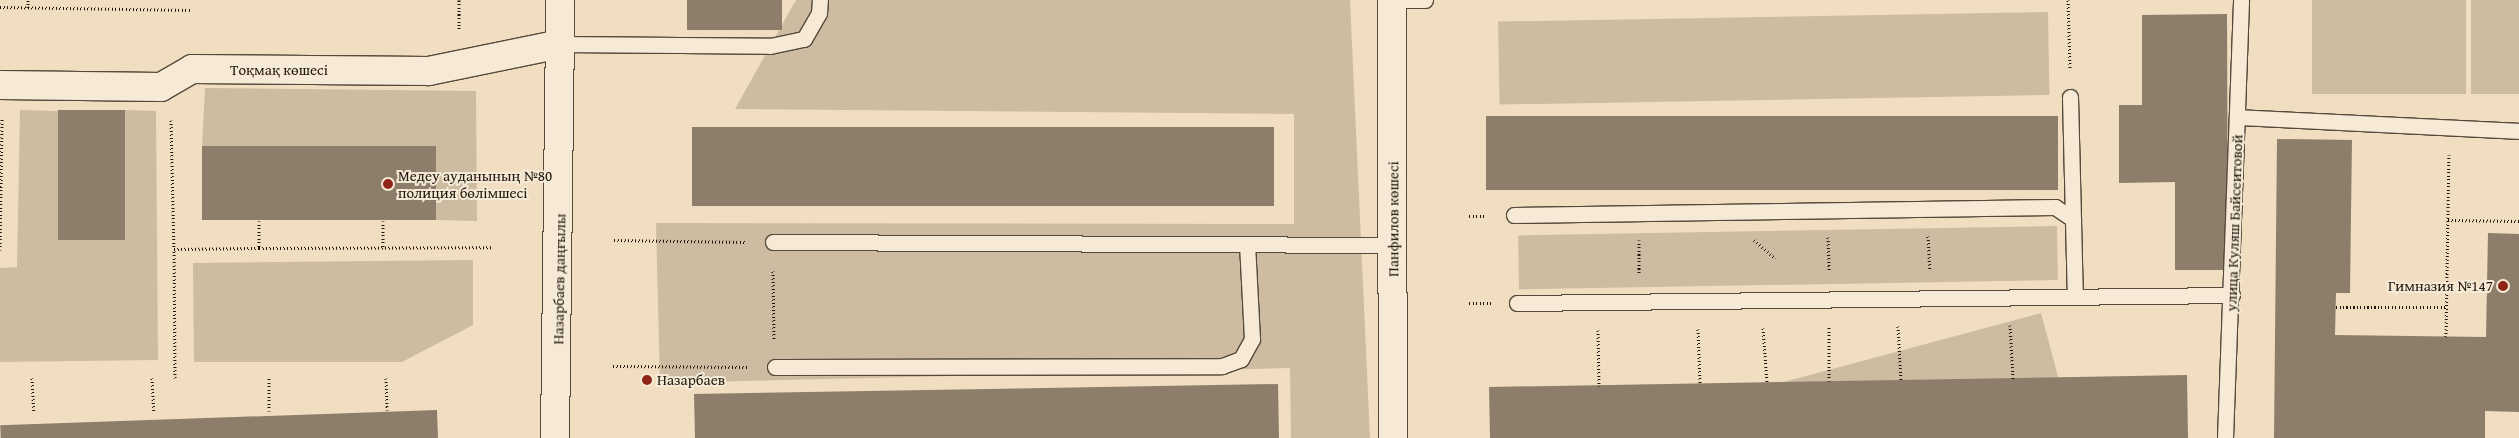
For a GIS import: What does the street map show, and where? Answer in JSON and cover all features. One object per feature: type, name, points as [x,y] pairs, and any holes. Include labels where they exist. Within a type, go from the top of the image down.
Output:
[{"type":"street","name":"Назарбаев даңғылы","points":[[555,438],[560,0]]},
{"type":"street","name":"Панфилов көшесі","points":[[1392,0],[1393,438]]},
{"type":"street","name":"Тоқмақ көшесі","points":[[1,85],[161,87],[192,69],[429,71],[560,44]]},
{"type":"lane","points":[[560,44],[770,46],[804,39],[820,13],[820,0]]},
{"type":"lane","points":[[1392,0],[1425,0]]},
{"type":"lane","name":"улица Куляш Байсеитовой","points":[[2226,438],[2240,4]]},
{"type":"lane","points":[[2070,97],[2075,296]]},
{"type":"lane","points":[[2237,117],[2519,131]]},
{"type":"lane","points":[[1514,215],[2055,207],[2073,219]]},
{"type":"lane","points":[[773,242],[1392,245]]},
{"type":"lane","points":[[774,367],[1222,366],[1241,359],[1252,339],[1247,245]]},
{"type":"lane","points":[[1517,303],[2232,295]]},
{"type":"path","points":[[28,0],[28,8]]},
{"type":"path","points":[[2068,0],[2070,97]]},
{"type":"path","points":[[0,7],[192,10]]},
{"type":"path","points":[[170,82],[175,378]]},
{"type":"path","points":[[0,250],[1,85]]},
{"type":"path","points":[[2446,337],[2449,128]]},
{"type":"path","points":[[1926,208],[1932,298]]},
{"type":"path","points":[[1827,210],[1829,382]]},
{"type":"path","points":[[1638,213],[1640,301]]},
{"type":"path","points":[[259,220],[259,248]]},
{"type":"path","points":[[2448,220],[2519,221]]},
{"type":"path","points":[[383,221],[383,248]]},
{"type":"path","points":[[613,366],[774,367],[773,242],[614,240]]},
{"type":"path","points":[[174,249],[492,247]]},
{"type":"path","points":[[2009,297],[2013,378]]},
{"type":"path","points":[[1896,298],[1901,381]]},
{"type":"path","points":[[1697,300],[1700,384]]},
{"type":"path","points":[[1761,300],[1766,382]]},
{"type":"path","points":[[1598,302],[1599,386]]},
{"type":"path","points":[[2336,306],[2446,307]]},
{"type":"path","points":[[269,377],[269,411]]},
{"type":"path","points":[[32,378],[34,411]]},
{"type":"path","points":[[152,378],[154,411]]},
{"type":"path","points":[[386,378],[387,410]]},
{"type":"shaded area","points":[[796,0],[1350,0],[1370,438],[1291,438],[1290,368],[660,383],[656,223],[1294,224],[1294,114],[735,109]]},
{"type":"shaded area","points":[[2312,0],[2466,0],[2466,94],[2312,94]]},
{"type":"shaded area","points":[[2471,0],[2519,0],[2519,94],[2471,94]]},
{"type":"shaded area","points":[[2048,12],[2049,95],[1500,105],[1498,22]]},
{"type":"shaded area","points":[[205,88],[476,91],[477,221],[436,220],[436,146],[202,147]]},
{"type":"shaded area","points":[[20,110],[58,111],[58,239],[125,110],[156,111],[158,360],[0,362],[0,268],[17,267]]},
{"type":"shaded area","points":[[2057,226],[2058,280],[1519,289],[1518,235]]},
{"type":"shaded area","points":[[473,260],[473,325],[402,362],[194,362],[193,263]]},
{"type":"shaded area","points":[[2041,313],[2058,378],[1833,438],[1574,438]]},
{"type":"building","points":[[687,0],[782,0],[782,30],[687,30]]},
{"type":"building","points":[[2227,14],[2228,270],[2175,270],[2175,182],[2119,183],[2119,105],[2142,105],[2142,15]]},
{"type":"building","points":[[58,110],[125,110],[125,240],[58,240]]},
{"type":"building","points":[[1486,116],[2058,116],[2058,190],[1486,190]]},
{"type":"building","points":[[692,127],[1274,127],[1274,206],[692,206]]},
{"type":"building","points":[[2277,139],[2352,140],[2350,293],[2336,293],[2335,335],[2486,337],[2488,233],[2519,234],[2519,412],[2485,411],[2485,438],[2274,438]]},
{"type":"building","points":[[202,146],[436,146],[436,220],[202,220]]},
{"type":"building","points":[[2187,375],[2188,438],[1490,438],[1489,387]]},
{"type":"building","points":[[1278,384],[1279,438],[695,438],[694,394]]},
{"type":"building","points":[[437,410],[438,438],[1,438],[0,425]]},
{"type":"place","name":"Медеу ауданының №80 полиция бөлімшесі","points":[[388,184]]},
{"type":"place","name":"Гимназия №147","points":[[2503,286]]},
{"type":"place","name":"Назарбаев","points":[[647,380]]}]
